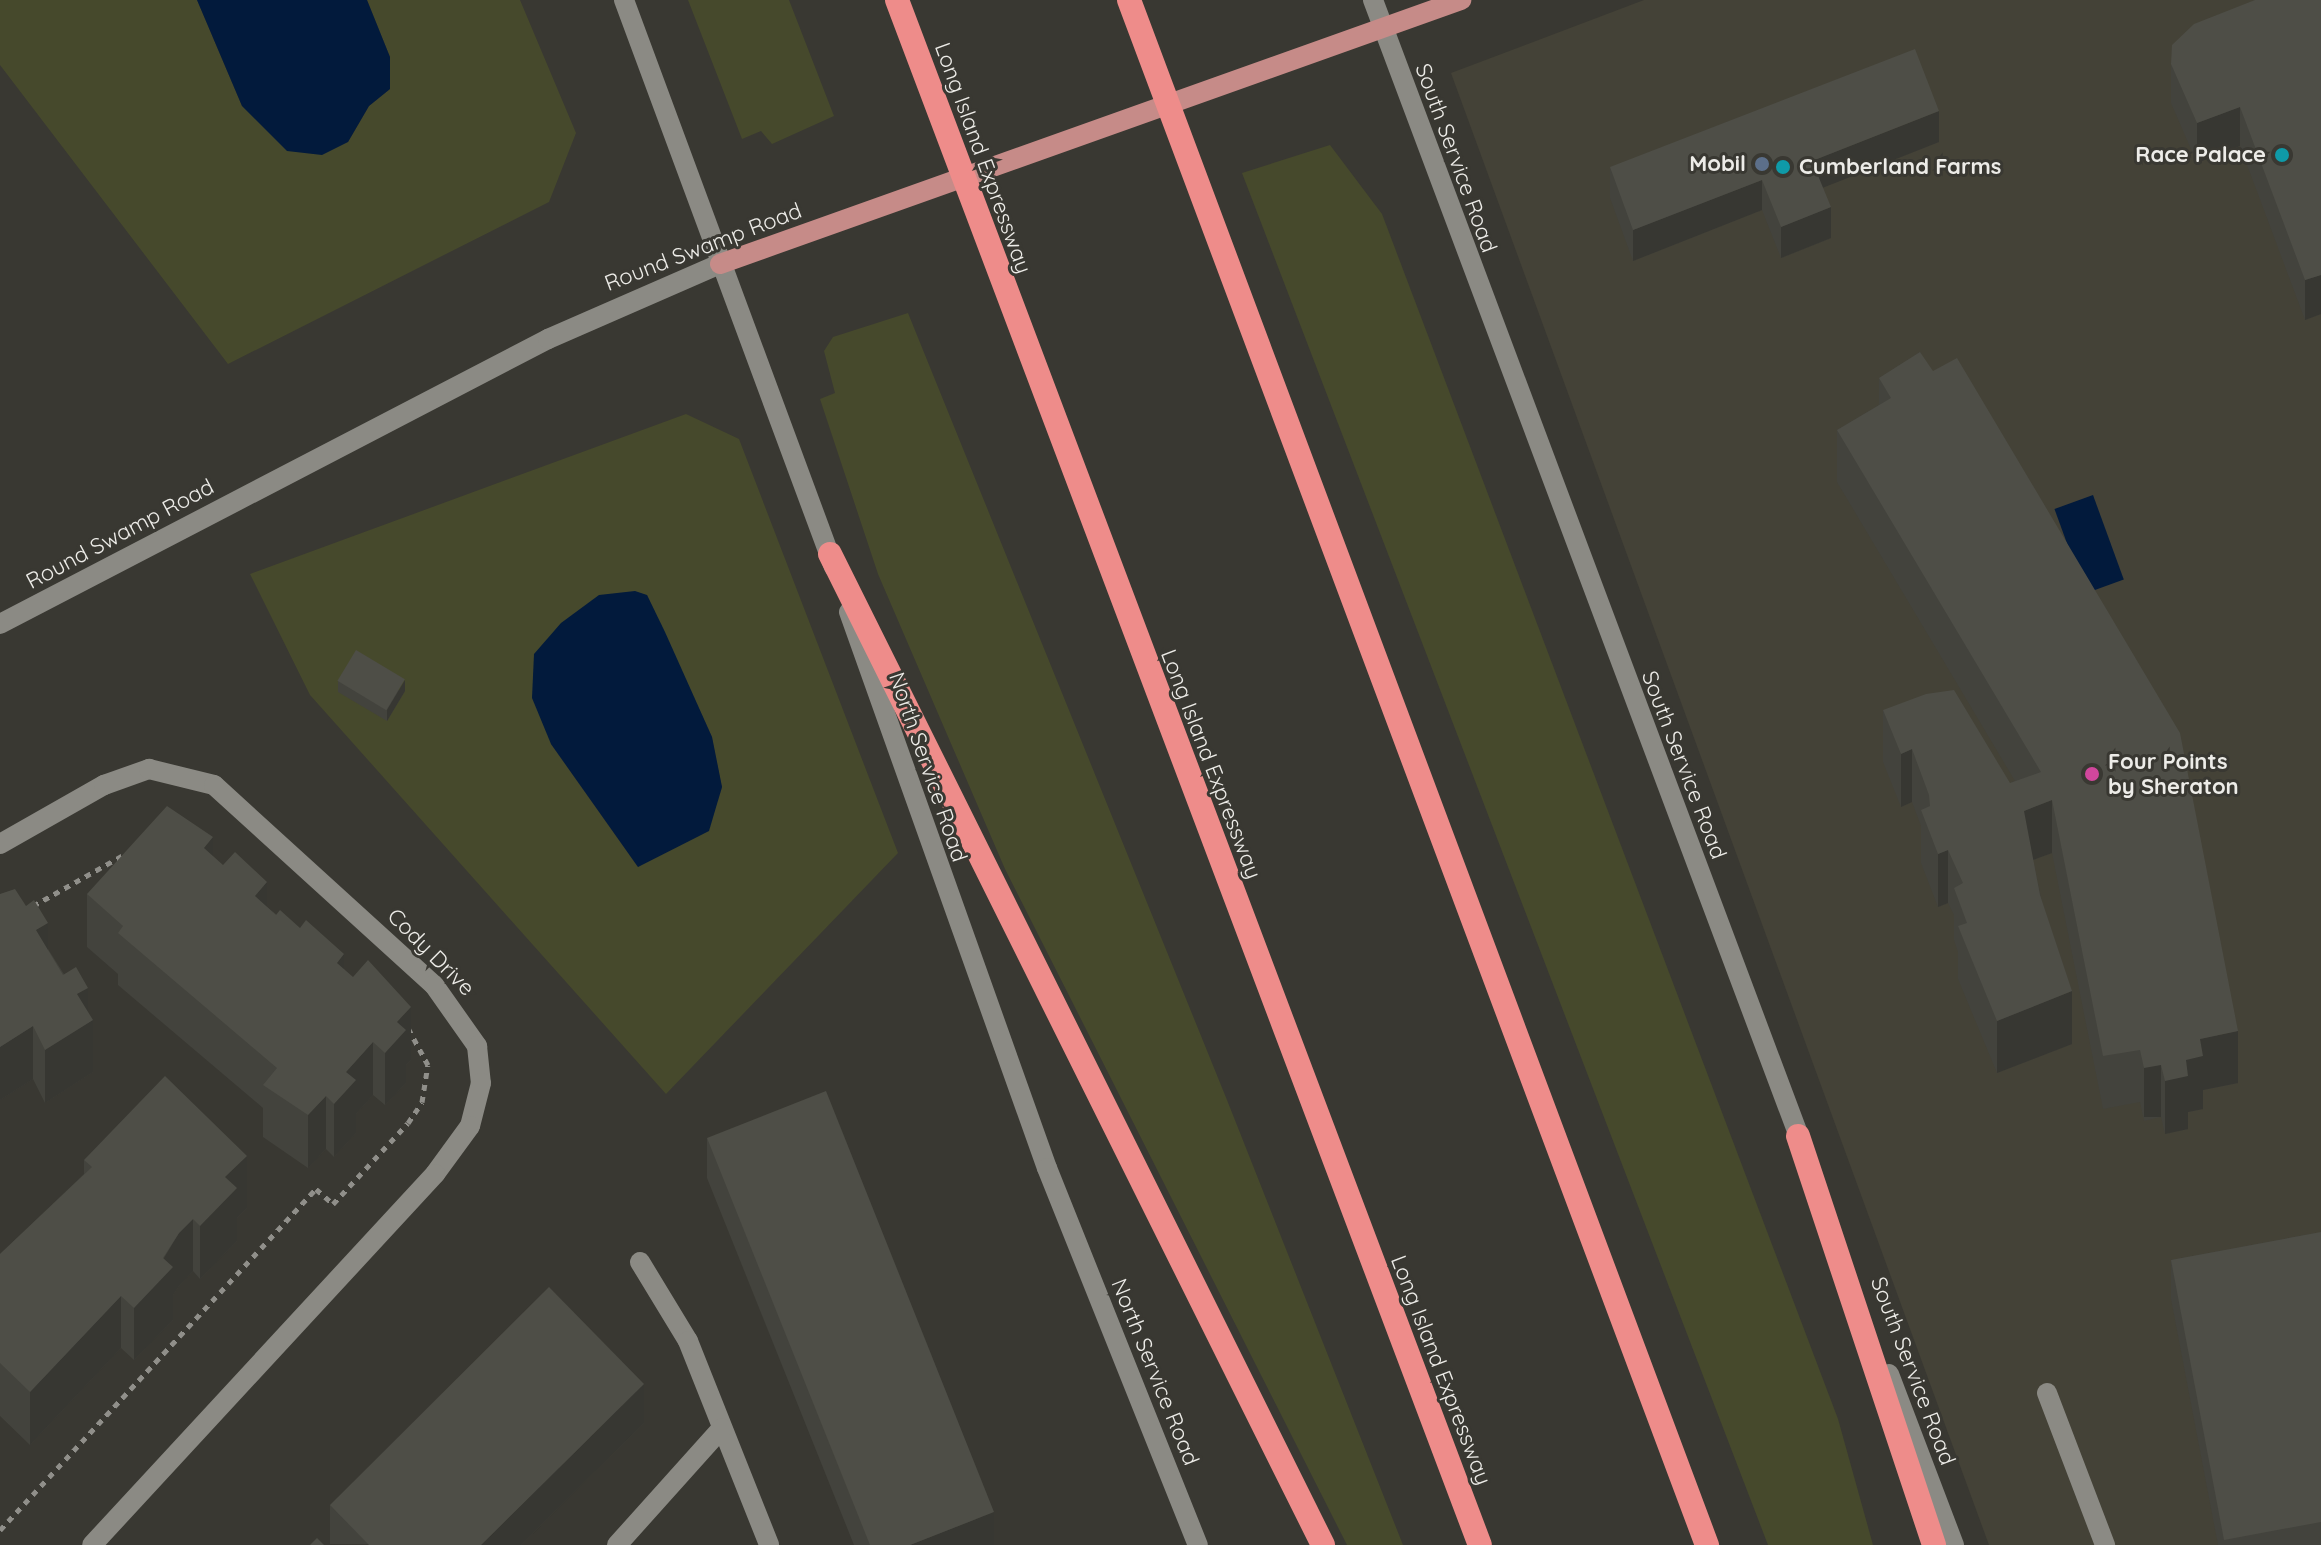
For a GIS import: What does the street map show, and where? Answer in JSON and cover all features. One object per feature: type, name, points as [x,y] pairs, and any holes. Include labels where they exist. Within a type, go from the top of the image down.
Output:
[{"type":"highway","name":"Long Island Expressway","points":[[897,0],[1031,363],[1480,1545]]},
{"type":"highway","points":[[1129,0],[1707,1545]]},
{"type":"highway","points":[[830,554],[1323,1545]]},
{"type":"highway","points":[[1798,1136],[1934,1545]]},
{"type":"main road","name":"North Service Road","points":[[624,0],[830,554],[1047,1168],[1198,1545]]},
{"type":"main road","name":"South Service Road","points":[[1373,0],[1954,1545]]},
{"type":"main road","name":"Round Swamp Road","points":[[0,624],[560,332],[720,264],[1382,24],[1461,0]]},
{"type":"main road","name":"Cody Drive","points":[[0,844],[104,785],[149,769],[214,785],[434,985],[477,1046],[481,1083],[470,1126],[435,1174],[92,1545]]},
{"type":"main road","points":[[640,1262],[688,1341],[769,1545]]},
{"type":"main road","points":[[2047,1393],[2105,1545]]},
{"type":"main road","points":[[617,1545],[722,1428]]},
{"type":"path","points":[[27,909],[133,849]]},
{"type":"path","points":[[0,1530],[316,1189],[333,1204],[408,1123],[422,1102],[428,1065],[423,1045],[397,1017]]},
{"type":"shaded area","points":[[1644,0],[2321,0],[2321,1545],[1989,1545],[1451,73]]},
{"type":"green space","points":[[0,0],[197,0],[242,106],[348,142],[369,106],[390,89],[390,57],[367,0],[520,0],[576,133],[549,202],[228,364],[0,65]]},
{"type":"green space","points":[[688,0],[789,0],[834,116],[772,144],[761,131],[742,139]]},
{"type":"green space","points":[[1330,145],[1382,214],[1838,1419],[1873,1545],[1768,1545],[1242,173]]},
{"type":"green space","points":[[908,313],[1227,1100],[1403,1545],[1347,1545],[1005,869],[878,574],[820,399],[835,393],[824,351],[833,337]]},
{"type":"green space","points":[[686,414],[739,439],[898,853],[666,1094],[310,695],[250,574]],"holes":[[[647,595],[712,737],[722,787],[718,800],[638,867],[551,744]]]},
{"type":"water","points":[[197,0],[367,0],[390,57],[390,89],[369,106],[348,142],[322,155],[287,151],[242,106]]},
{"type":"water","points":[[2093,495],[2124,580],[2085,594],[2054,509]]},
{"type":"water","points":[[635,591],[647,595],[712,737],[722,787],[709,831],[638,867],[551,744],[532,698],[534,654],[561,623],[599,595]]},
{"type":"building","name":"Race Palace","points":[[2255,0],[2321,0],[2321,275],[2305,280],[2240,107],[2197,123],[2171,64],[2172,45],[2194,24]]},
{"type":"building","points":[[1915,49],[1939,111],[1812,161],[1831,207],[1781,227],[1762,180],[1633,230],[1610,167]]},
{"type":"building","name":"Four Points by Sheraton","points":[[1920,352],[1933,371],[1957,358],[2180,733],[2238,1031],[2200,1039],[2203,1056],[2186,1060],[2188,1076],[2165,1081],[2161,1065],[2144,1068],[2140,1050],[2103,1056],[2052,800],[2024,811],[2040,895],[2072,991],[1997,1021],[1958,926],[1967,923],[1954,888],[1963,883],[1948,850],[1938,854],[1921,810],[1930,806],[1929,795],[1912,749],[1901,754],[1883,710],[1926,694],[1954,690],[2010,783],[2041,772],[1837,430],[1891,398],[1879,378]]},
{"type":"building","points":[[356,650],[405,679],[386,710],[337,681]]},
{"type":"building","points":[[167,806],[213,837],[204,848],[223,865],[235,852],[267,882],[255,896],[276,915],[280,910],[300,928],[306,920],[344,954],[337,963],[353,977],[368,960],[411,1007],[397,1022],[406,1030],[385,1053],[373,1042],[346,1072],[356,1080],[334,1104],[326,1096],[308,1115],[263,1085],[277,1068],[118,933],[123,926],[87,894]]},
{"type":"building","points":[[15,889],[26,906],[34,900],[48,923],[36,930],[63,975],[76,967],[88,988],[77,994],[93,1020],[45,1050],[33,1026],[0,1047],[0,894]]},
{"type":"building","points":[[165,1076],[247,1156],[225,1177],[237,1188],[200,1226],[193,1219],[179,1233],[163,1258],[173,1267],[134,1308],[121,1296],[30,1392],[0,1363],[0,1254],[92,1167],[84,1160]]},
{"type":"building","points":[[826,1091],[994,1512],[910,1545],[870,1545],[707,1138]]},
{"type":"building","points":[[2321,1232],[2321,1522],[2224,1540],[2171,1260]]},
{"type":"building","points":[[549,1287],[644,1384],[481,1545],[369,1545],[330,1505]]},
{"type":"building","points":[[317,1538],[324,1545],[310,1545]]},
{"type":"place","name":"Race Palace","points":[[2282,155]]},
{"type":"place","name":"Mobil","points":[[1762,164]]},
{"type":"place","name":"Cumberland Farms","points":[[1783,167]]},
{"type":"place","name":"Four Points by Sheraton","points":[[2092,774]]}]
